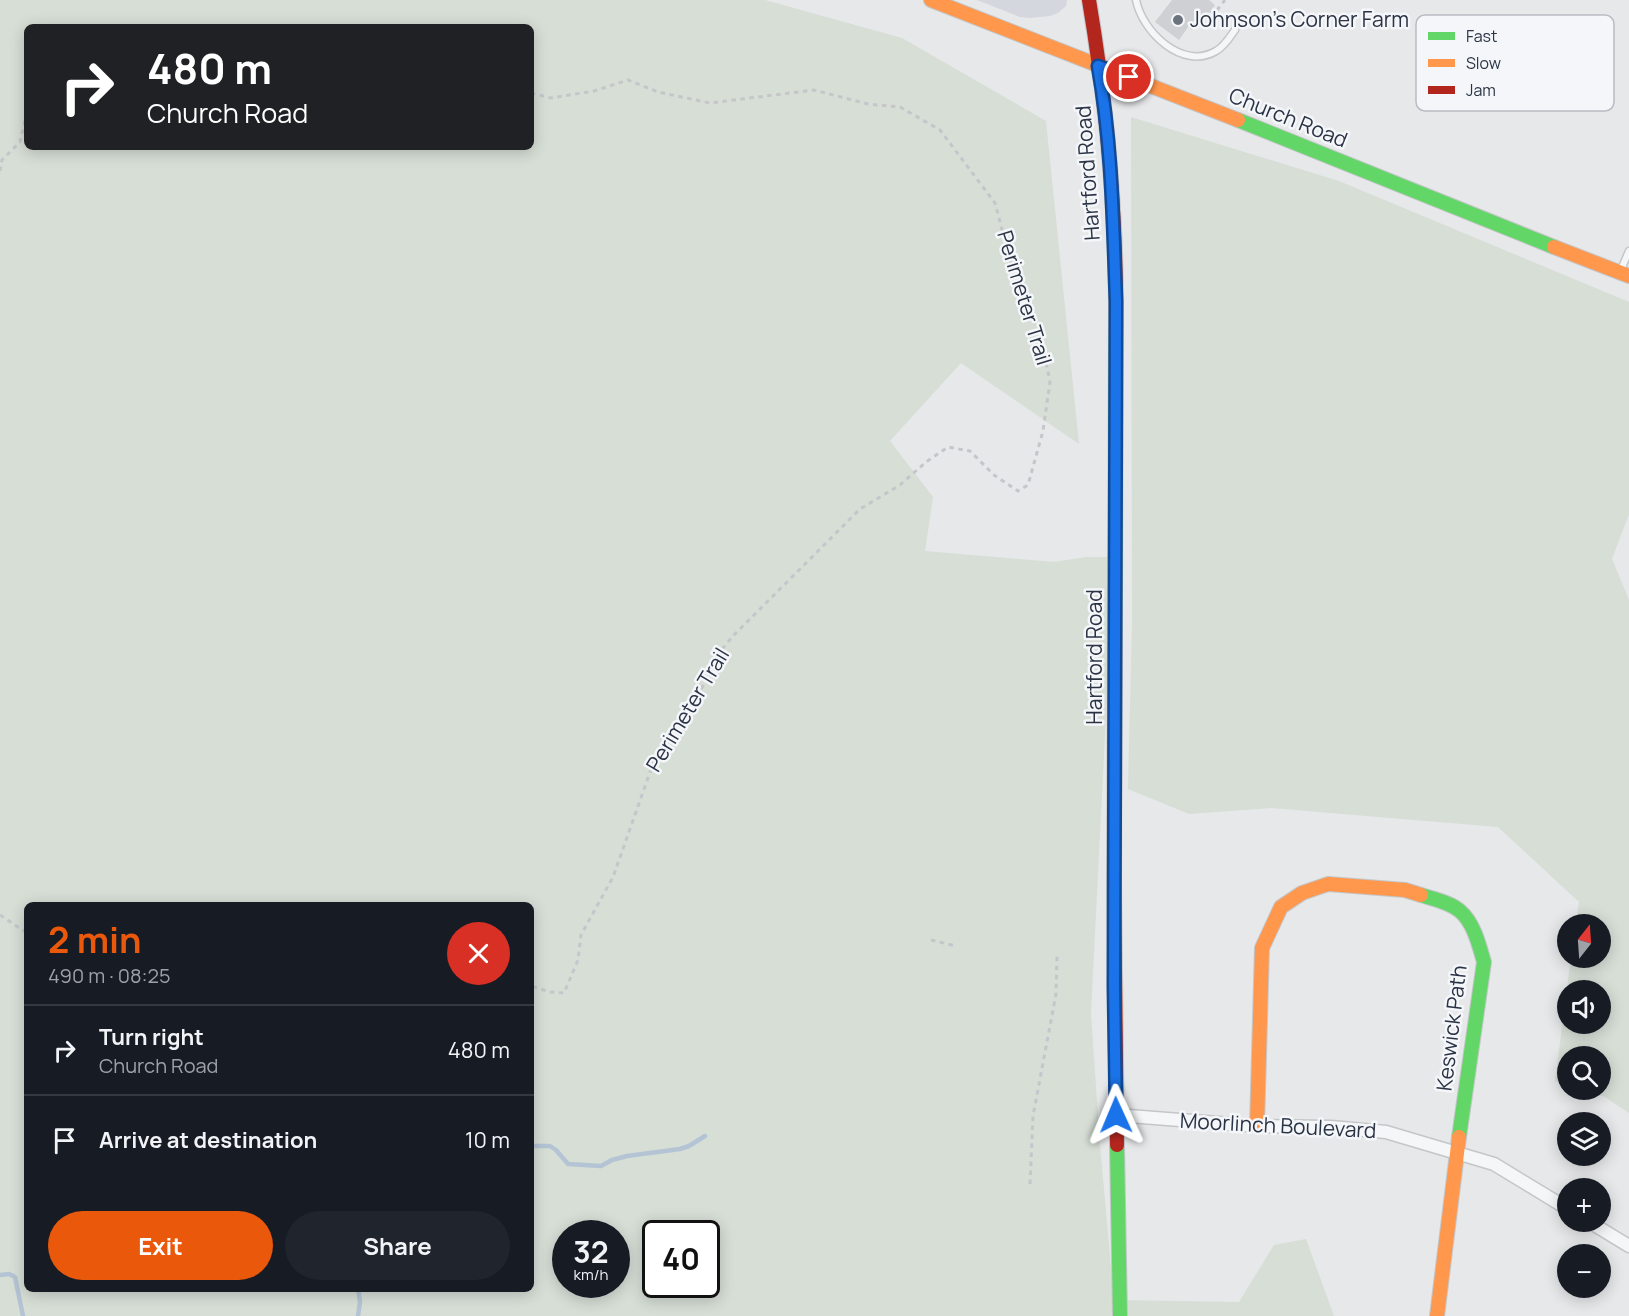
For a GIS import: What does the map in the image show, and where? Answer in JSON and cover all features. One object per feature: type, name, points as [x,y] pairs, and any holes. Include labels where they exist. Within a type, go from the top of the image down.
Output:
[{"type":"street","name":"Church Road","points":[[931,0],[1144,82],[1624,274]]},
{"type":"street","name":"Hartford Road","points":[[1089,0],[1105,106],[1112,190],[1116,301],[1114,972],[1120,1316]]},
{"type":"street","name":"Keswick Path","points":[[1257,1126],[1262,948],[1281,908],[1302,893],[1328,884],[1405,890],[1440,901],[1460,911],[1476,935],[1484,962],[1437,1316]]},
{"type":"street","name":"Moorlinch Boulevard","points":[[1116,1115],[1257,1126],[1331,1127],[1386,1132],[1494,1164],[1557,1202]]},
{"type":"street","points":[[1606,1232],[1629,1246]]},
{"type":"lane","points":[[1136,0],[1140,16],[1145,24],[1171,48],[1180,53],[1195,56],[1219,50],[1235,30]]},
{"type":"lane","points":[[1624,274],[1629,251]]},
{"type":"path","points":[[1211,11],[1214,14],[1225,0]]},
{"type":"path","name":"Perimeter Trail","points":[[534,94],[551,98],[594,91],[628,80],[658,92],[710,103],[814,90],[868,104],[900,107],[940,130],[996,203],[1014,275],[1041,338],[1050,382],[1043,431],[1028,485],[1018,491],[994,475],[970,451],[948,447],[926,462],[900,485],[860,509],[719,652],[694,704],[654,761],[613,876],[581,935],[578,960],[564,993],[534,988]]},
{"type":"path","points":[[0,171],[2,160],[20,142],[24,125]]},
{"type":"path","points":[[0,915],[24,931]]},
{"type":"path","points":[[931,940],[957,946]]},
{"type":"path","points":[[1030,1184],[1033,1116],[1056,994],[1057,956]]},
{"type":"shaded area","points":[[0,0],[765,0],[902,38],[1046,121],[1079,444],[961,363],[890,441],[933,497],[925,551],[1054,562],[1086,557],[1114,557],[1091,1013],[1114,1300],[1239,1302],[1274,1245],[1306,1239],[1334,1316],[0,1316]]},
{"type":"shaded area","points":[[977,0],[1067,0],[1066,6],[1058,13],[1030,18],[1020,17]]},
{"type":"shaded area","points":[[1131,117],[1339,181],[1629,302],[1629,514],[1612,559],[1629,600],[1629,1113],[1610,1100],[1611,1046],[1560,1046],[1561,1034],[1611,1034],[1611,980],[1568,980],[1570,968],[1611,968],[1611,914],[1577,914],[1579,902],[1498,827],[1271,808],[1189,814],[1128,789],[1132,623]]},
{"type":"building","name":"Johnson's Corner Farm","points":[[1172,0],[1209,0],[1215,5],[1206,17],[1203,15],[1192,30],[1188,27],[1179,40],[1155,22]]},
{"type":"waterway","points":[[534,1146],[550,1146],[568,1164],[601,1166],[627,1156],[680,1149],[705,1136]]},
{"type":"waterway","points":[[0,1275],[9,1274],[15,1277],[23,1316]]},
{"type":"waterway","points":[[358,1316],[359,1292]]},
{"type":"traffic: fast","points":[[1238,120],[1554,247]]},
{"type":"traffic: fast","points":[[1114,886],[1116,309]]},
{"type":"traffic: fast","points":[[1421,895],[1451,905],[1465,916],[1475,935],[1484,962],[1459,1137]]},
{"type":"traffic: fast","points":[[1117,1145],[1120,1316]]},
{"type":"traffic: slow","points":[[931,0],[1238,120]]},
{"type":"traffic: slow","points":[[1554,247],[1629,276]]},
{"type":"traffic: slow","points":[[1257,1126],[1262,948],[1281,907],[1302,893],[1328,884],[1405,890],[1421,895]]},
{"type":"traffic: slow","points":[[1437,1316],[1459,1137]]},
{"type":"traffic: jam","points":[[1089,0],[1109,154],[1116,309]]},
{"type":"traffic: jam","points":[[1114,886],[1117,1145]]},
{"type":"place","name":"Johnson's Corner Farm","points":[[1178,20]]},
{"type":"route","points":[[1116,1115],[1114,986],[1116,301],[1112,190],[1105,106],[1098,66],[1129,77]]}]
